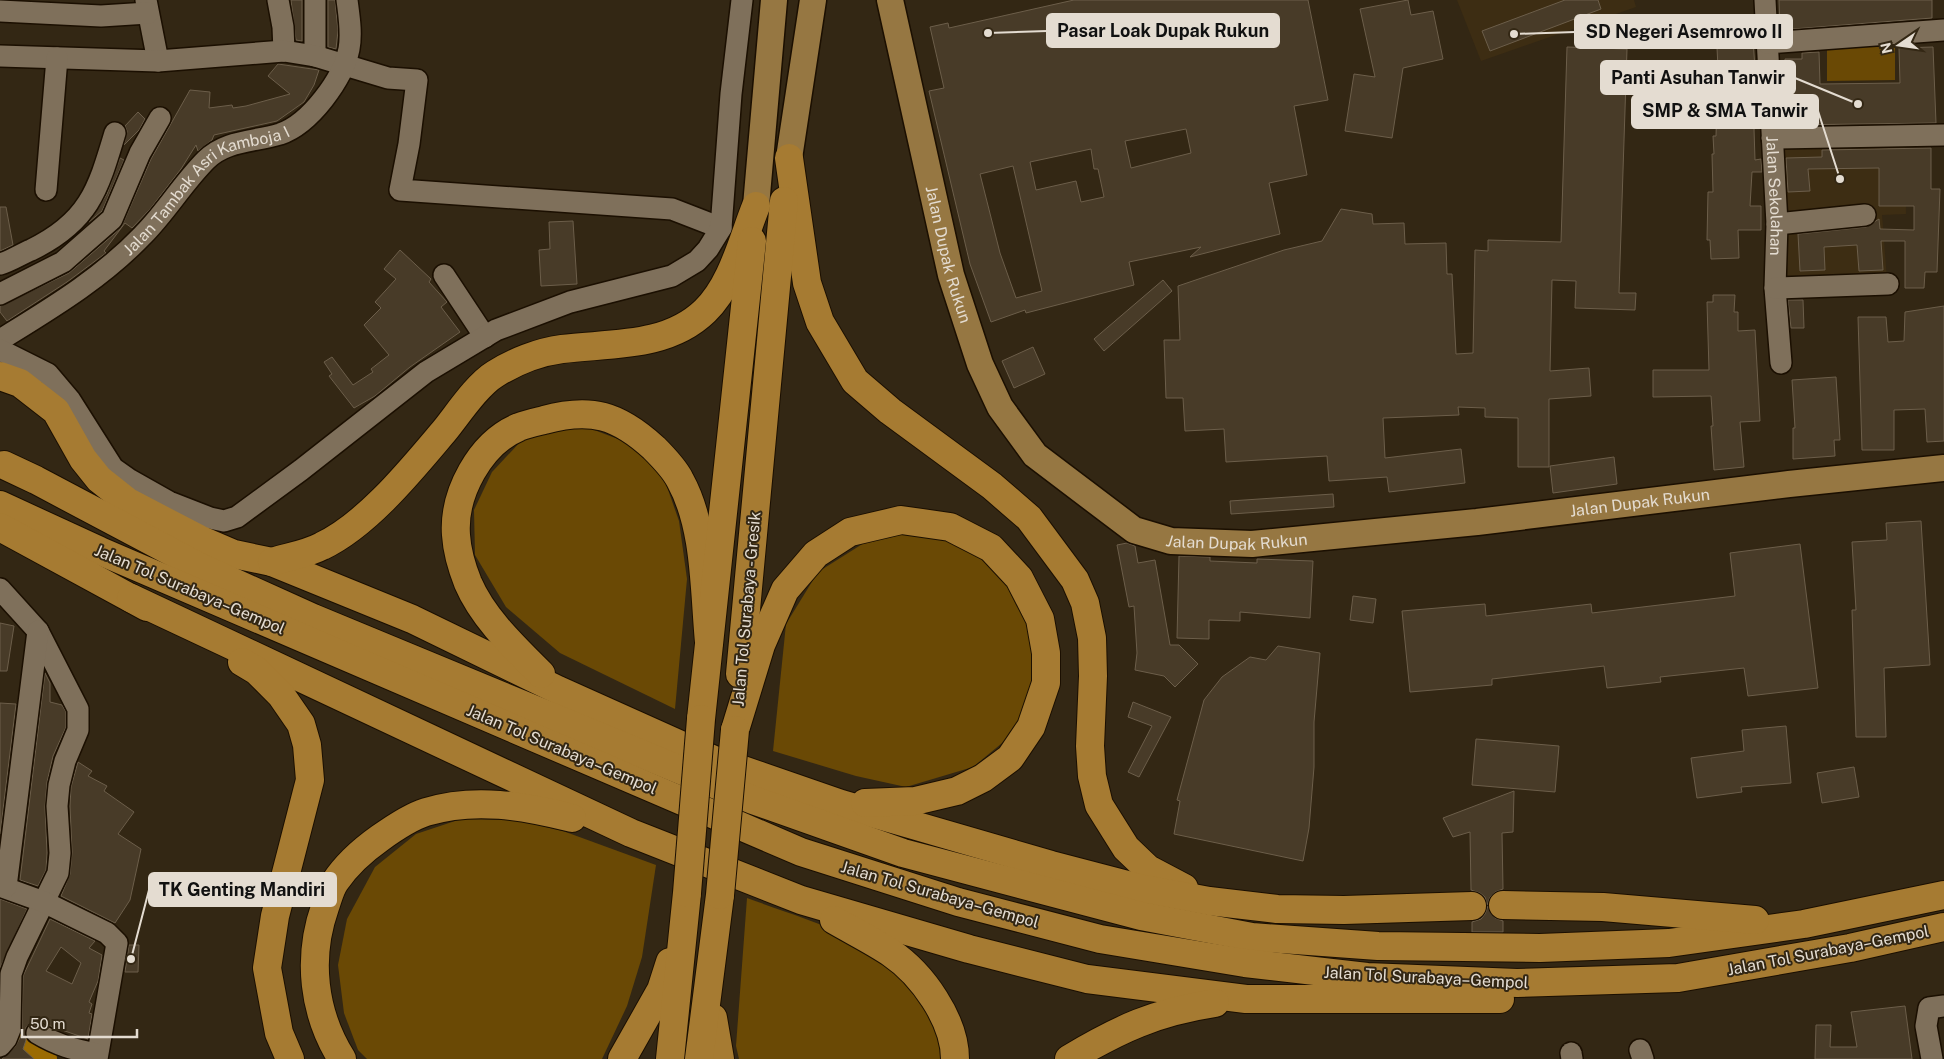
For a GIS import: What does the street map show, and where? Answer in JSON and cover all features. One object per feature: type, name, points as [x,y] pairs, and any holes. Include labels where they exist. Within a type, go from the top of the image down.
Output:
[{"type":"highway","points":[[788,158],[807,283],[820,322],[855,381],[890,411],[992,486],[1029,518],[1075,580],[1085,603],[1092,638],[1094,676],[1090,746],[1092,776],[1099,805],[1126,848],[1148,869],[1209,901]]},
{"type":"highway","name":"Jalan Tol Surabaya - Gresik","points":[[699,1059],[720,895],[788,158]]},
{"type":"highway","points":[[272,562],[321,547],[353,528],[430,447],[493,375],[515,362],[560,349],[623,344],[658,338],[685,326],[705,311],[724,288],[756,206]]},
{"type":"highway","name":"Jalan Tol Surabaya - Gresik","points":[[670,1059],[686,901],[701,719],[756,206]]},
{"type":"highway","points":[[0,376],[20,383],[56,410],[82,459],[99,479],[128,502],[217,547],[234,554],[272,562],[412,620],[558,690],[714,760],[841,804],[1051,866],[1139,888],[1209,901],[1277,909],[1334,910],[1472,906]]},
{"type":"highway","points":[[558,690],[516,649],[483,609],[468,584],[460,559],[456,536],[460,501],[478,462],[494,443],[518,427],[566,414],[590,413],[611,418],[636,432],[664,458],[680,479],[694,514],[699,542],[709,642]]},
{"type":"highway","name":"Jalan Tol Surabaya–Gempol","points":[[4,465],[200,567],[313,618],[753,800],[903,853],[1141,916],[1252,937],[1378,946],[1540,948],[1669,943],[1804,924],[1944,895]]},
{"type":"highway","name":"Jalan Tol Surabaya–Gempol","points":[[0,505],[118,558],[801,852],[958,902],[1100,938],[1245,963],[1368,977],[1517,982],[1678,978],[1850,948],[1944,928]]},
{"type":"highway","points":[[735,730],[761,644],[786,590],[816,554],[850,532],[901,520],[950,527],[991,548],[1019,578],[1040,619],[1046,653],[1046,683],[1031,727],[1010,758],[983,778],[957,791],[915,801],[841,804]]},
{"type":"highway","points":[[0,527],[131,598],[257,671],[281,695],[302,724],[307,745],[310,780],[277,906],[267,968],[279,1033],[290,1059]]},
{"type":"highway","points":[[131,598],[631,833],[801,900],[969,949],[1087,980],[1246,999],[1515,999],[1590,993],[1678,978]]},
{"type":"highway","points":[[342,1059],[334,1046],[317,1002],[314,964],[320,921],[334,884],[360,853],[392,829],[426,813],[469,804],[538,810],[631,833]]},
{"type":"highway","points":[[801,900],[893,954],[926,986],[941,1009],[950,1032],[956,1059]]},
{"type":"highway","points":[[622,1059],[661,990],[686,901]]},
{"type":"highway","points":[[1503,905],[1603,907],[1804,924]]},
{"type":"highway","points":[[708,989],[720,1059]]},
{"type":"highway","points":[[1069,1059],[1113,1032],[1154,1016],[1199,1006],[1246,999]]},
{"type":"main road","points":[[756,206],[774,0]]},
{"type":"main road","points":[[788,158],[812,0]]},
{"type":"main road","points":[[803,57],[829,0]]},
{"type":"main road","name":"Jalan Dupak Rukun","points":[[890,0],[951,274],[980,364],[1000,407],[1035,455],[1134,530],[1153,537],[1171,540],[1252,544],[1477,522],[1789,484],[1814,483],[1944,468]]},
{"type":"street","points":[[278,0],[283,27],[284,51]]},
{"type":"street","points":[[315,0],[315,56]]},
{"type":"street","name":"Jalan Tambak Asri Kamboja I","points":[[0,340],[88,285],[142,237],[187,181],[207,159],[219,150],[232,144],[280,134],[300,124],[316,111],[343,64],[348,51],[350,35],[347,0]]},
{"type":"street","points":[[0,350],[48,374],[70,400],[113,468],[169,502],[224,521],[237,517],[426,372],[496,330],[570,302],[672,276],[698,261],[708,249],[720,228],[731,94],[742,0]]},
{"type":"street","name":"Jalan Sekolahan","points":[[1765,0],[1777,224],[1775,288],[1781,363]]},
{"type":"street","points":[[0,11],[101,16],[147,7],[158,61]]},
{"type":"street","points":[[1767,43],[1944,30]]},
{"type":"street","points":[[0,56],[158,61],[284,51],[315,56],[388,78],[417,80],[409,144],[400,190],[672,209],[720,228]]},
{"type":"street","points":[[46,190],[57,58]]},
{"type":"street","points":[[0,294],[63,262],[112,219],[140,153],[160,118]]},
{"type":"street","points":[[0,264],[40,246],[77,220],[90,204],[103,171],[114,133]]},
{"type":"street","points":[[1772,138],[1944,135]]},
{"type":"street","points":[[90,204],[142,237]]},
{"type":"street","points":[[1777,224],[1865,214]]},
{"type":"street","points":[[444,275],[485,337]]},
{"type":"street","points":[[1775,288],[1888,284]]},
{"type":"street","points":[[0,589],[38,631],[78,709],[78,730],[65,761],[59,785],[57,806],[60,853],[58,873],[17,957],[11,974],[6,1038]]},
{"type":"street","points":[[37,1033],[55,1044],[70,1050],[97,1057],[118,951],[117,944],[107,933],[44,902],[17,894],[3,887],[38,631]]},
{"type":"street","points":[[1932,1059],[1926,1019],[1929,1008],[1944,1006]]},
{"type":"shaded area","points":[[1457,0],[1634,0],[1636,7],[1481,61]]},
{"type":"shaded area","points":[[1827,47],[1895,47],[1895,80],[1827,81]]},
{"type":"shaded area","points":[[1905,141],[1906,214],[1882,215],[1887,279],[1780,286],[1773,144]]},
{"type":"shaded area","points":[[589,428],[631,444],[665,481],[679,521],[687,579],[675,709],[560,653],[506,607],[475,555],[474,510],[492,472],[522,440],[552,429]]},
{"type":"shaded area","points":[[908,532],[949,535],[989,553],[1034,624],[1039,664],[1028,707],[1007,739],[973,767],[906,787],[856,776],[773,751],[786,624],[818,572],[864,543]]},
{"type":"shaded area","points":[[461,819],[516,820],[563,831],[656,865],[642,957],[627,1006],[602,1059],[367,1059],[358,1050],[344,1013],[338,965],[347,919],[375,867],[416,834]]},
{"type":"shaded area","points":[[747,898],[817,923],[867,945],[908,974],[926,997],[947,1059],[739,1059],[736,1046]]},
{"type":"building","points":[[291,0],[302,0],[302,41],[296,40]]},
{"type":"building","points":[[328,0],[335,0],[338,31],[336,49],[328,47]]},
{"type":"building","points":[[1074,0],[1308,0],[1328,100],[1294,106],[1307,175],[1269,183],[1280,234],[1190,257],[1201,247],[1129,262],[1134,285],[1026,313],[1025,310],[991,322],[970,264],[929,91],[944,88],[930,27],[948,23],[949,28]],"holes":[[[1186,129],[1191,153],[1131,168],[1125,141]],[[1091,149],[1094,169],[1098,169],[1104,197],[1081,202],[1076,181],[1036,190],[1030,162]],[[1013,166],[1042,291],[1016,298],[1000,253],[980,174]]]},
{"type":"building","points":[[1408,0],[1411,15],[1433,11],[1443,59],[1403,68],[1392,138],[1345,131],[1354,74],[1375,77],[1360,9]]},
{"type":"building","points":[[1565,0],[1598,0],[1601,9],[1490,51],[1482,31]]},
{"type":"building","points":[[1779,0],[1932,0],[1932,18],[1780,30]]},
{"type":"building","points":[[1752,25],[1759,126],[1754,129],[1755,160],[1761,159],[1762,172],[1752,172],[1750,206],[1761,206],[1761,230],[1738,230],[1739,258],[1711,259],[1710,240],[1707,240],[1708,192],[1713,192],[1712,154],[1714,154],[1713,136],[1716,136],[1718,68],[1716,27]]},
{"type":"building","points":[[1567,47],[1627,49],[1619,293],[1636,293],[1635,310],[1575,308],[1576,281],[1552,280],[1550,371],[1589,368],[1591,396],[1549,399],[1549,467],[1518,467],[1518,418],[1485,417],[1485,408],[1458,407],[1459,415],[1383,418],[1385,458],[1461,449],[1465,483],[1389,492],[1387,477],[1329,481],[1327,456],[1226,462],[1224,429],[1185,431],[1183,398],[1166,398],[1164,340],[1180,340],[1178,286],[1284,250],[1322,241],[1341,209],[1372,214],[1373,224],[1404,223],[1405,244],[1446,243],[1447,274],[1452,274],[1456,354],[1473,353],[1475,250],[1488,251],[1488,240],[1561,242]]},
{"type":"building","points":[[1933,47],[1936,123],[1784,125],[1782,90],[1785,90],[1785,59],[1802,59],[1802,53],[1819,52],[1820,84],[1900,83],[1899,48]]},
{"type":"building","points":[[278,64],[319,70],[314,85],[304,102],[277,121],[214,135],[212,140],[198,151],[196,145],[181,169],[150,209],[132,228],[125,223],[104,251],[106,253],[67,282],[7,321],[0,312],[0,306],[69,273],[121,228],[151,159],[190,90],[210,92],[209,108],[232,105],[233,108],[246,106],[290,94],[268,76]]},
{"type":"building","points":[[138,112],[145,119],[139,130],[124,145],[127,131],[125,126]]},
{"type":"building","points":[[1931,148],[1931,189],[1940,189],[1937,272],[1925,272],[1924,288],[1905,288],[1905,241],[1881,241],[1883,270],[1859,271],[1857,245],[1824,247],[1825,270],[1800,271],[1798,234],[1866,227],[1879,219],[1880,229],[1914,230],[1914,206],[1879,206],[1879,168],[1808,169],[1810,191],[1788,192],[1786,158],[1822,157],[1822,150]]},
{"type":"building","points":[[120,158],[124,160],[102,211],[89,222],[107,194]]},
{"type":"building","points":[[0,207],[6,207],[13,245],[0,251]]},
{"type":"building","points":[[573,221],[577,284],[541,286],[539,250],[550,249],[549,222]]},
{"type":"building","points":[[400,250],[431,279],[429,282],[447,302],[441,307],[460,332],[410,367],[375,396],[354,408],[329,376],[332,374],[324,362],[332,357],[353,385],[373,372],[371,369],[389,355],[364,325],[381,308],[375,302],[396,279],[384,269]]},
{"type":"building","points":[[1163,280],[1172,291],[1104,351],[1094,339]]},
{"type":"building","points":[[1713,295],[1735,295],[1734,312],[1738,312],[1738,331],[1755,330],[1760,421],[1740,422],[1744,467],[1714,470],[1711,396],[1653,397],[1653,370],[1709,370],[1707,302],[1713,302]]},
{"type":"building","points":[[1788,300],[1803,300],[1804,328],[1791,328]]},
{"type":"building","points":[[1944,306],[1944,441],[1927,442],[1925,409],[1894,410],[1894,450],[1862,450],[1858,317],[1886,317],[1888,342],[1904,341],[1905,312]]},
{"type":"building","points":[[1033,347],[1045,374],[1014,388],[1002,361]]},
{"type":"building","points":[[1836,377],[1840,440],[1834,440],[1835,456],[1793,459],[1793,428],[1795,428],[1792,380]]},
{"type":"building","points":[[1614,457],[1617,484],[1553,493],[1550,466]]},
{"type":"building","points":[[1333,494],[1334,507],[1231,514],[1230,501]]},
{"type":"building","points":[[1921,521],[1930,665],[1884,668],[1886,737],[1856,737],[1852,610],[1856,610],[1852,542],[1887,540],[1886,523]]},
{"type":"building","points":[[1127,543],[1135,546],[1138,563],[1155,560],[1170,645],[1179,645],[1198,664],[1175,687],[1164,676],[1135,670],[1137,653],[1134,606],[1129,607],[1117,545]]},
{"type":"building","points":[[1800,544],[1818,688],[1748,696],[1744,668],[1660,677],[1661,682],[1607,688],[1604,666],[1492,679],[1492,685],[1410,692],[1402,611],[1485,604],[1486,616],[1591,604],[1592,613],[1735,596],[1730,553]]},
{"type":"building","points":[[1179,556],[1210,557],[1210,561],[1257,563],[1257,559],[1313,561],[1310,618],[1240,612],[1240,621],[1209,620],[1209,639],[1177,638]]},
{"type":"building","points":[[1353,596],[1376,599],[1373,623],[1350,620]]},
{"type":"building","points":[[0,623],[14,626],[7,671],[0,671]]},
{"type":"building","points":[[1278,646],[1320,653],[1314,722],[1314,767],[1309,828],[1303,861],[1174,834],[1180,801],[1177,800],[1204,700],[1222,677],[1250,657],[1266,660]]},
{"type":"building","points":[[45,673],[50,683],[50,702],[62,705],[66,712],[66,727],[53,756],[47,782],[45,807],[46,870],[38,886],[20,880]]},
{"type":"building","points":[[1133,702],[1171,717],[1139,777],[1128,772],[1152,726],[1128,717]]},
{"type":"building","points":[[0,703],[16,704],[0,834]]},
{"type":"building","points":[[1786,726],[1791,783],[1741,787],[1742,792],[1697,798],[1691,758],[1744,751],[1742,730]]},
{"type":"building","points":[[1476,739],[1559,746],[1555,792],[1472,785]]},
{"type":"building","points":[[78,762],[92,771],[88,776],[107,786],[104,791],[134,812],[118,834],[141,849],[130,900],[115,923],[61,896],[70,874],[72,852],[71,787]]},
{"type":"building","points":[[1854,767],[1859,797],[1822,803],[1817,773]]},
{"type":"building","points":[[1514,791],[1513,832],[1502,833],[1503,889],[1495,892],[1490,897],[1487,905],[1485,897],[1471,890],[1470,832],[1453,837],[1443,818]]},
{"type":"building","points":[[0,899],[27,909],[0,968]]},
{"type":"building","points":[[1488,906],[1495,918],[1503,921],[1503,932],[1472,932],[1472,922],[1481,919]]},
{"type":"building","points":[[50,919],[95,941],[89,948],[102,955],[98,981],[89,1002],[92,1004],[89,1013],[92,1014],[88,1039],[36,1021],[26,1027],[26,1040],[23,1049],[34,1059],[2,1059],[15,1047],[22,1034],[23,976]],"holes":[[[61,947],[81,963],[72,984],[46,971]]]},
{"type":"building","points":[[129,945],[139,945],[138,972],[125,972]]},
{"type":"building","points":[[1905,1006],[1912,1059],[1815,1059],[1816,1025],[1831,1025],[1830,1047],[1857,1047],[1851,1012]]},
{"type":"waterway","points":[[0,1033],[43,1059]]},
{"type":"place","name":"Pasar Loak Dupak Rukun","points":[[988,33]]},
{"type":"place","name":"SD Negeri Asemrowo II","points":[[1514,34]]},
{"type":"place","name":"Panti Asuhan Tanwir","points":[[1858,104]]},
{"type":"place","name":"SMP & SMA Tanwir","points":[[1840,179]]},
{"type":"place","name":"TK Genting Mandiri","points":[[131,959]]}]
